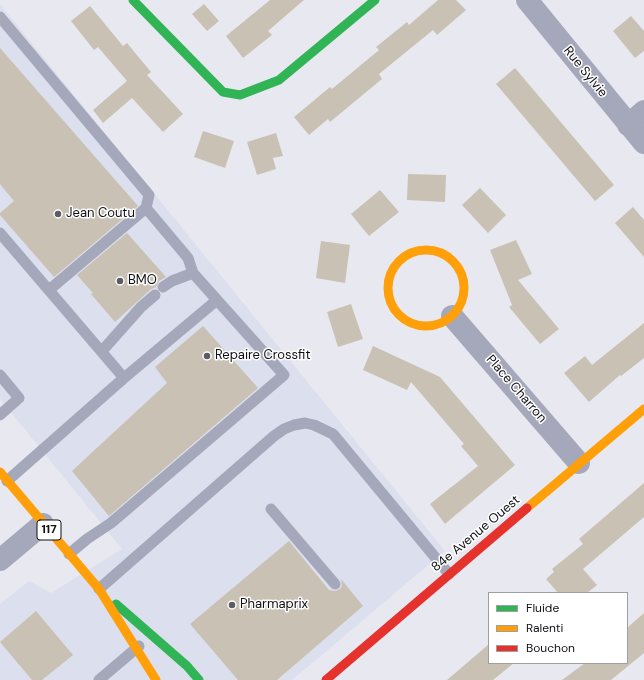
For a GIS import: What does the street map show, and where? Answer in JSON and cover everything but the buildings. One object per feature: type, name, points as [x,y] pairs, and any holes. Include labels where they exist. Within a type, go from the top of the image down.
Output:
[{"type":"street","points":[[132,0],[223,92],[240,95],[280,80],[375,0]]},
{"type":"street","name":"Rue Sylvie","points":[[527,0],[636,118],[644,143]]},
{"type":"street","points":[[418,251],[435,251],[445,255],[455,263],[462,275],[464,293],[460,305],[452,316],[439,324],[419,326],[406,321],[396,312],[390,301],[388,283],[392,270],[396,264],[406,256],[418,251]]},
{"type":"street","name":"Place Charron","points":[[452,316],[580,463]]},
{"type":"street","name":"84e Avenue Ouest","points":[[326,680],[644,408]]},
{"type":"street","name":"117","points":[[4,477],[98,589],[156,680]]},
{"type":"street","points":[[0,560],[43,524]]},
{"type":"street","name":"117","points":[[98,589],[187,666],[199,680]]},
{"type":"lane","points":[[0,17],[149,195],[146,208],[49,290]]},
{"type":"lane","points":[[69,554],[87,539],[111,523],[284,375],[193,273],[188,258],[146,208]]},
{"type":"lane","points":[[0,233],[124,378]]},
{"type":"lane","points":[[163,287],[193,273]]},
{"type":"lane","points":[[102,351],[141,307],[155,295]]},
{"type":"lane","points":[[4,477],[217,300]]},
{"type":"lane","points":[[0,376],[19,398],[0,415]]},
{"type":"lane","points":[[98,589],[274,436],[284,429],[305,423],[323,428],[336,437],[449,574]]},
{"type":"lane","points":[[271,509],[335,584]]},
{"type":"lane","points":[[99,680],[152,636]]},
{"type":"shaded area","points":[[0,4],[445,551],[292,680],[0,680],[0,604],[29,581],[51,593],[122,549],[0,399]]},
{"type":"traffic: fast","points":[[133,0],[223,92],[240,95],[279,80],[375,0]]},
{"type":"traffic: fast","points":[[116,604],[187,666],[199,680]]},
{"type":"traffic: slow","points":[[426,250],[440,253],[453,261],[461,274],[464,288],[461,302],[453,315],[440,323],[426,326],[412,323],[399,315],[391,302],[388,288],[391,274],[399,261],[412,253],[426,250]]},
{"type":"traffic: slow","points":[[527,508],[644,409]]},
{"type":"traffic: slow","points":[[0,472],[99,589],[156,680]]},
{"type":"traffic: jam","points":[[326,680],[527,508]]},
{"type":"place","name":"Jean Coutu","points":[[58,214]]},
{"type":"place","name":"BMO","points":[[120,281]]},
{"type":"place","name":"Repaire Crossfit","points":[[207,356]]},
{"type":"place","name":"Pharmaprix","points":[[232,605]]}]
